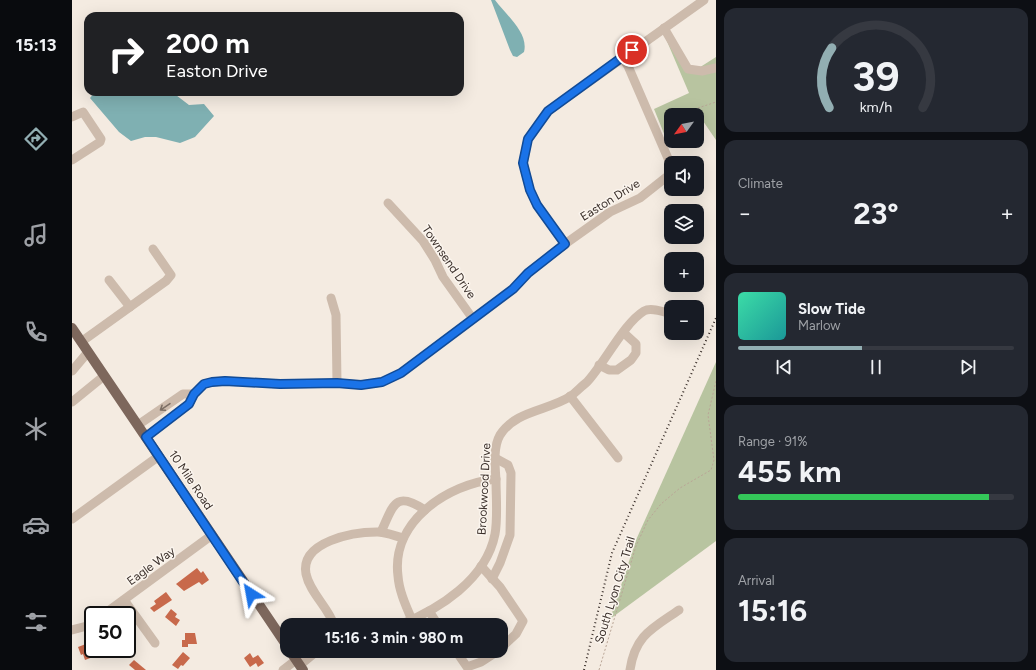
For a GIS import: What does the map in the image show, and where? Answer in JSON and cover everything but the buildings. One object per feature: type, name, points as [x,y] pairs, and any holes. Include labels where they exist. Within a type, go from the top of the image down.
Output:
[{"type":"main road","name":"10 Mile Road","points":[[72,328],[280,635]]},
{"type":"street","points":[[565,244],[537,205],[530,190],[523,163],[528,139],[548,111],[704,0]]},
{"type":"street","points":[[664,28],[688,69],[702,71],[716,68]]},
{"type":"street","name":"Easton Drive","points":[[146,437],[189,404],[194,394],[204,384],[225,381],[280,388],[337,383],[362,390],[401,373],[513,289],[528,273],[565,244],[610,212],[640,198],[669,174],[670,163],[628,66],[622,57]]},
{"type":"street","points":[[72,117],[83,112],[100,139],[100,142],[72,160]]},
{"type":"street","name":"Townsend Drive","points":[[388,203],[423,241],[443,276],[473,318]]},
{"type":"street","points":[[81,342],[166,281],[171,275],[153,249]]},
{"type":"street","points":[[109,280],[130,307]]},
{"type":"street","points":[[331,298],[336,315],[337,383]]},
{"type":"street","name":"Brookwood Drive","points":[[416,618],[455,595],[481,566],[490,550],[495,534],[495,458],[499,436],[506,427],[526,414],[570,396],[587,381],[632,322],[645,310],[658,310],[664,312]]},
{"type":"street","points":[[599,365],[609,370],[616,370],[631,360],[636,353],[636,344],[624,333]]},
{"type":"street","points":[[72,371],[88,352]]},
{"type":"street","points":[[72,402],[104,376]]},
{"type":"street","name":"Easton Drive","points":[[138,425],[183,394],[194,394]]},
{"type":"street","points":[[570,396],[618,458]]},
{"type":"street","points":[[72,519],[159,456]]},
{"type":"street","points":[[492,578],[500,563],[510,535],[510,473],[508,465],[495,458]]},
{"type":"street","points":[[411,618],[403,597],[398,576],[398,552],[403,538],[409,528],[425,510],[450,492],[480,480],[496,479]]},
{"type":"street","points":[[381,532],[394,505],[398,502],[404,500],[413,502],[425,510]]},
{"type":"street","points":[[330,618],[308,578],[306,562],[311,554],[334,539],[346,535],[381,532],[403,538]]},
{"type":"street","name":"Eagle Way","points":[[116,606],[212,535]]},
{"type":"street","points":[[481,566],[492,578],[523,621],[516,634],[508,641]]},
{"type":"street","points":[[124,600],[155,643]]},
{"type":"street","points":[[630,670],[632,658],[638,642],[648,632],[679,610]]},
{"type":"street","points":[[429,611],[434,618]]},
{"type":"street","points":[[72,630],[84,627]]},
{"type":"street","points":[[283,670],[294,658]]},
{"type":"street","points":[[460,658],[467,669],[487,658]]},
{"type":"path","points":[[698,108],[716,102]]},
{"type":"path","name":"South Lyon City Trail","points":[[599,670],[636,546],[648,520],[661,504],[680,488],[710,470],[714,460],[708,415],[716,381]]},
{"type":"green space","points":[[666,39],[694,71],[716,57],[716,140],[704,122],[704,108],[664,108],[664,134],[654,109],[689,93]]},
{"type":"green space","points":[[716,362],[716,541],[610,619],[636,540]]},
{"type":"water","points":[[491,0],[495,0],[516,24],[520,31],[525,45],[524,52],[517,57],[513,56],[510,50]]},
{"type":"water","points":[[92,96],[177,96],[189,105],[204,104],[214,116],[195,137],[180,143],[156,137],[145,137],[131,141],[119,132],[90,98]]},
{"type":"railway","points":[[584,670],[612,553],[716,318]]},
{"type":"route","points":[[251,594],[146,437],[189,404],[194,394],[204,384],[212,382],[225,381],[280,384],[337,383],[361,385],[382,382],[401,373],[513,289],[528,273],[565,244],[537,205],[530,190],[523,163],[528,139],[548,111],[632,50]]}]
